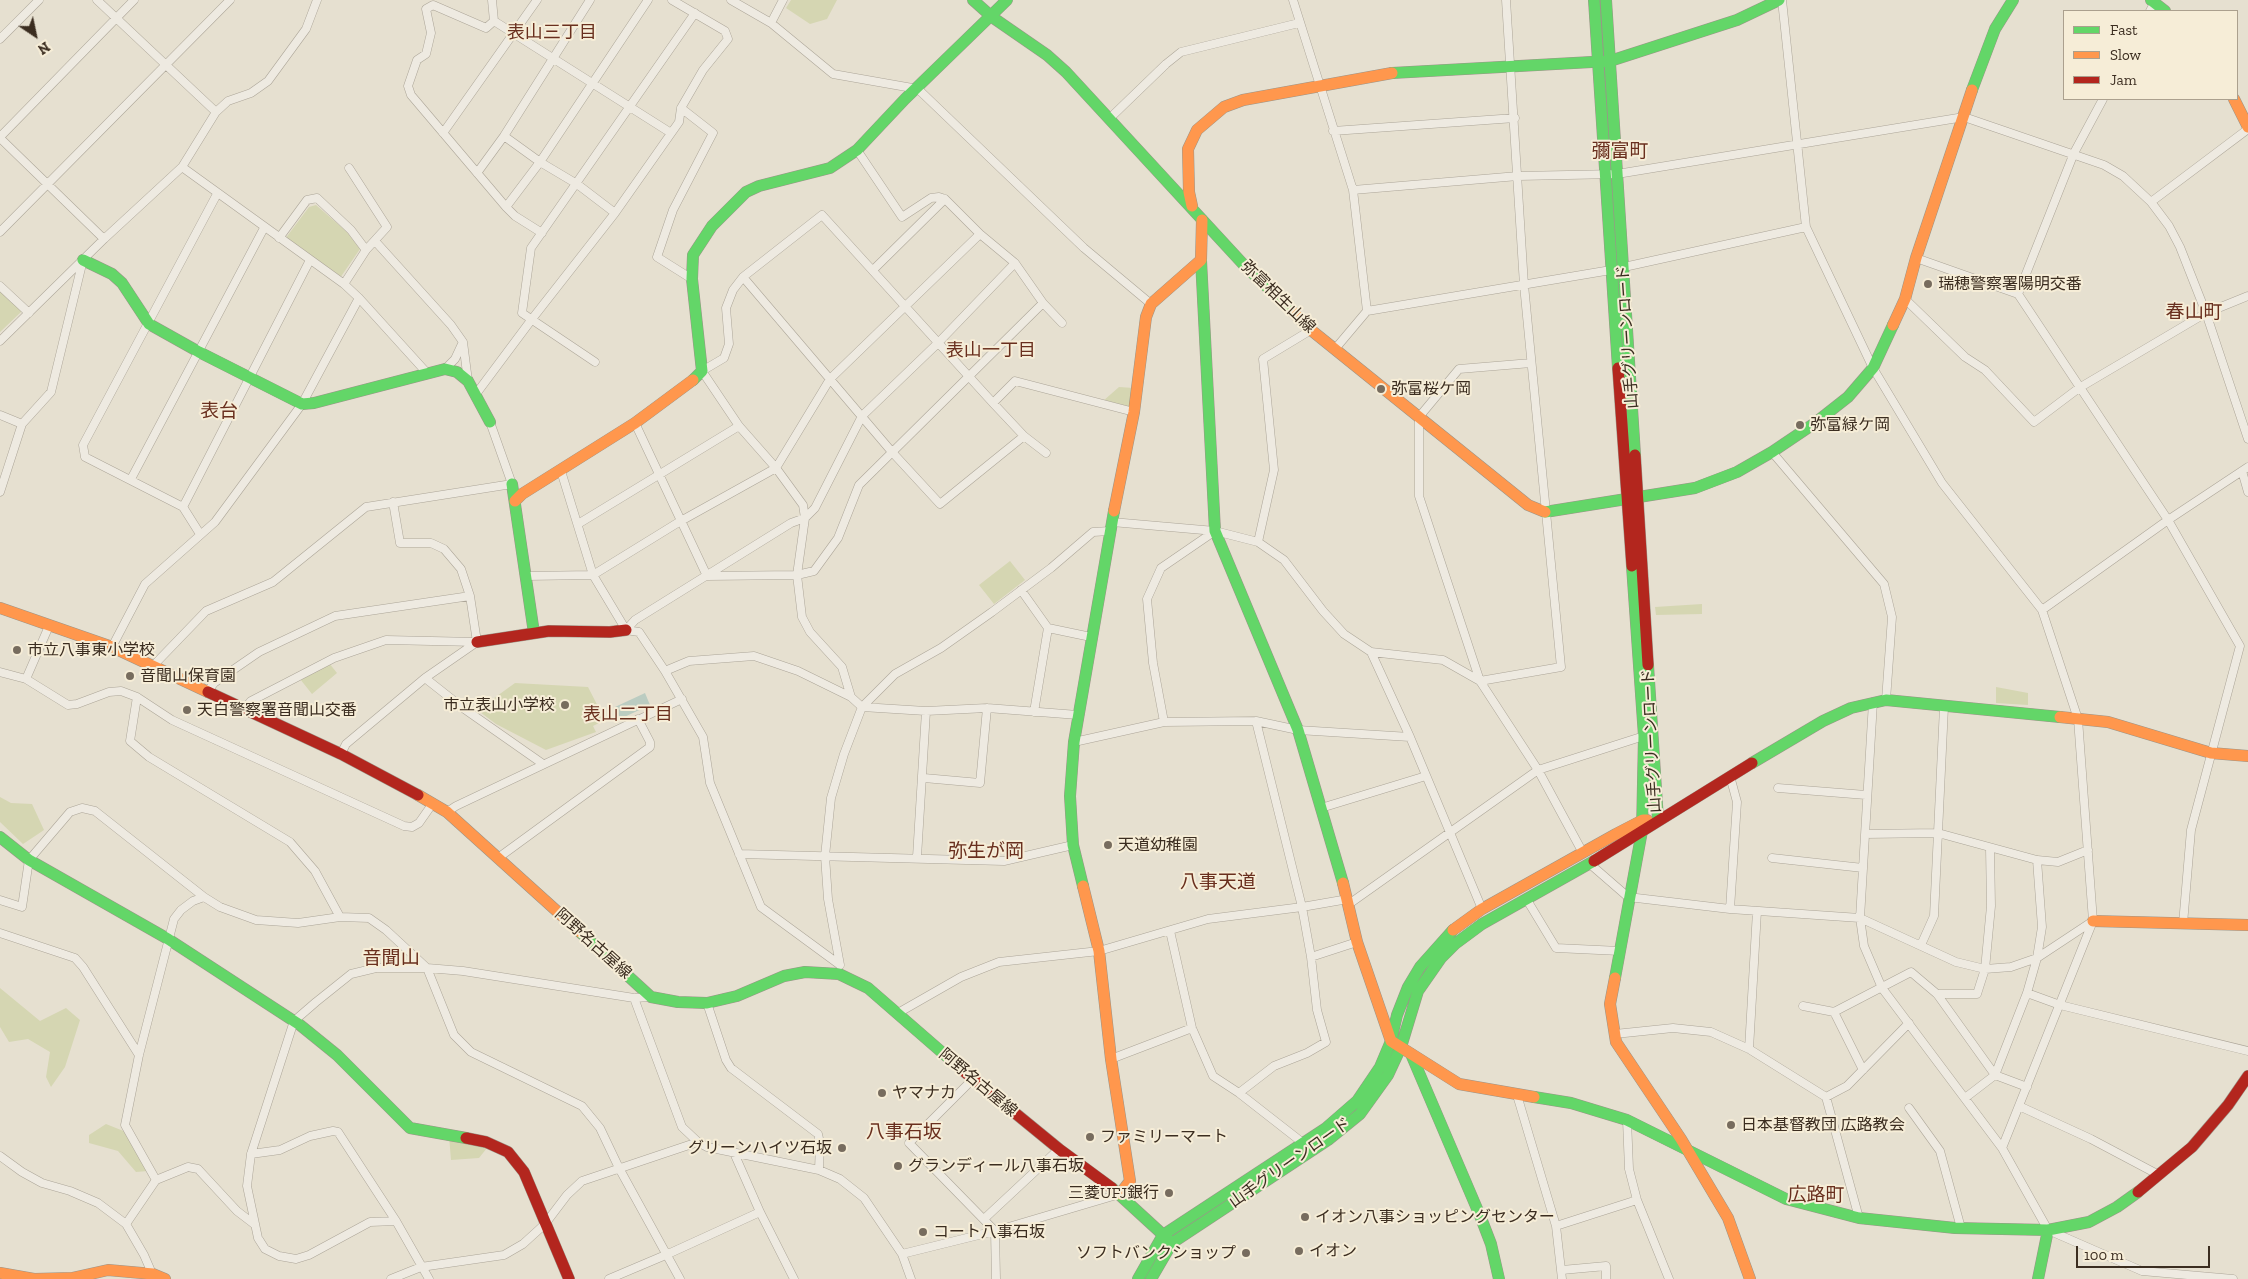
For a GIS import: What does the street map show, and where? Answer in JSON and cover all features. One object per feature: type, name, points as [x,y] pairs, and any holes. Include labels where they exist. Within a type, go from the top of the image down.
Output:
[{"type":"street","points":[[0,38],[39,0]]},
{"type":"street","points":[[97,0],[216,112]]},
{"type":"street","points":[[104,239],[0,137],[134,0]]},
{"type":"street","points":[[0,232],[46,183],[166,66],[230,0]]},
{"type":"street","points":[[0,341],[104,239],[182,167],[216,112],[228,101],[251,93],[268,81],[306,29],[317,0]]},
{"type":"street","points":[[492,0],[494,21]]},
{"type":"street","points":[[443,133],[515,34],[537,0]]},
{"type":"street","points":[[477,173],[504,136],[590,0]]},
{"type":"street","points":[[506,207],[540,162],[648,0]]},
{"type":"street","points":[[476,394],[615,213],[679,122],[682,108],[704,70],[728,39],[725,31],[672,0]]},
{"type":"street","points":[[731,0],[771,23],[833,74],[918,88],[1084,248],[1151,304]]},
{"type":"street","points":[[771,23],[783,0]]},
{"type":"street","name":"弥富相生山線","points":[[973,0],[992,17],[1048,55],[1192,207],[1242,264],[1311,330],[1528,505],[1546,513]]},
{"type":"street","points":[[851,697],[842,667],[810,632],[802,617],[797,575],[805,518],[803,506],[776,468],[739,426],[702,371],[692,279],[693,255],[712,226],[746,192],[759,186],[830,168],[858,150],[905,99],[992,17],[1007,0]]},
{"type":"street","points":[[1293,0],[1353,190],[1368,311]]},
{"type":"street","points":[[839,969],[828,899],[825,856],[832,798],[844,754],[862,707],[895,674],[941,648],[1021,590],[1094,532],[1111,527],[1215,531],[1258,542],[1284,560],[1323,611],[1344,634],[1371,652],[1443,660],[1480,681],[1560,667],[1524,285],[1512,67],[1506,0]]},
{"type":"street","name":"山手グリーンロード","points":[[1162,1235],[1303,1143],[1342,1116],[1357,1101],[1396,1044],[1397,1015],[1408,986],[1420,967],[1448,933],[1482,910],[1583,853],[1658,820],[1632,497],[1611,270],[1594,0]]},
{"type":"street","name":"山手グリーンロード","points":[[1606,0],[1624,267],[1632,497],[1644,736],[1642,826]]},
{"type":"street","points":[[1192,207],[1189,192],[1188,149],[1197,130],[1224,107],[1243,100],[1387,73],[1610,61],[1737,20],[1781,0],[1806,227],[1873,368],[1942,483],[2042,610],[2078,719],[2093,920],[2002,1148]]},
{"type":"street","points":[[1546,513],[1632,497],[1695,488],[1737,472],[1815,424],[1848,397],[1873,368],[1905,300],[1916,258],[1987,46],[2013,0]]},
{"type":"street","points":[[2153,3],[2164,10]]},
{"type":"street","points":[[494,21],[486,28],[433,4],[426,9],[430,33],[426,54],[417,60],[408,86],[411,95],[506,207],[542,233]]},
{"type":"street","points":[[595,362],[522,313],[531,248],[695,14]]},
{"type":"street","points":[[494,21],[671,134]]},
{"type":"street","points":[[1109,119],[1181,52],[1299,23]]},
{"type":"street","points":[[2018,294],[2074,153],[2102,100]]},
{"type":"street","points":[[2152,202],[2248,128],[2234,100]]},
{"type":"street","points":[[682,108],[713,134],[673,210],[657,257],[692,279]]},
{"type":"street","points":[[1353,190],[1518,176],[1617,174],[1964,117],[2074,153],[2104,165],[2123,176],[2152,202],[2169,226],[2180,247],[2206,313],[2248,439]]},
{"type":"street","points":[[1333,131],[1514,118]]},
{"type":"street","points":[[504,136],[540,162],[577,184],[615,213]]},
{"type":"street","points":[[858,150],[902,217],[931,198],[939,197],[945,199],[980,234],[1015,263],[1043,303],[1062,322]]},
{"type":"street","points":[[182,167],[344,284],[427,373]]},
{"type":"street","points":[[344,284],[366,250],[388,227],[349,168]]},
{"type":"street","points":[[200,534],[183,507],[85,457],[83,446],[217,194]]},
{"type":"street","points":[[279,238],[307,200],[318,198],[351,230],[366,250]]},
{"type":"street","points":[[873,270],[945,199]]},
{"type":"street","points":[[515,501],[522,494],[635,423],[691,382],[702,371],[724,358],[729,344],[726,308],[733,290],[743,278],[822,215],[992,403],[1024,436],[1046,453]]},
{"type":"street","points":[[1202,220],[1201,260],[1215,531],[1298,730],[1349,901],[1357,942],[1396,1044],[1460,1084],[1517,1096],[1571,1103],[1627,1120],[1786,1199],[1859,1218],[1961,1228],[2048,1230],[2089,1222],[2117,1207],[2192,1147],[2228,1105],[2248,1076]]},
{"type":"street","points":[[1624,267],[1806,227]]},
{"type":"street","points":[[131,480],[264,228]]},
{"type":"street","points":[[526,576],[593,575],[681,521],[776,468],[830,379],[980,234]]},
{"type":"street","points":[[375,240],[451,325],[463,342],[468,381]]},
{"type":"street","points":[[1916,258],[2018,294],[2168,520],[2240,646],[2191,830],[2183,924]]},
{"type":"street","points":[[84,260],[112,274],[122,283],[149,324],[198,352],[302,404],[314,403],[445,369],[457,372],[468,381],[490,422],[512,484],[534,633]]},
{"type":"street","points":[[0,492],[22,424],[51,392],[84,260]]},
{"type":"street","points":[[183,507],[310,260]]},
{"type":"street","points":[[902,1254],[995,1231],[1120,1194],[1130,1181],[1111,1060],[1099,951],[1072,846],[1070,796],[1074,742],[1111,527],[1134,412],[1146,317],[1151,304],[1201,260]]},
{"type":"street","points":[[626,630],[635,620],[791,523],[805,518],[815,508],[862,416],[938,343],[1015,263]]},
{"type":"street","points":[[1335,349],[1368,311],[1611,270]]},
{"type":"street","points":[[743,278],[892,452],[940,504],[1024,436]]},
{"type":"street","points":[[0,286],[29,313]]},
{"type":"street","points":[[1905,300],[1965,358],[1985,370],[2034,422],[2079,388],[2206,313],[2248,296]]},
{"type":"street","points":[[112,647],[145,584],[215,522],[302,404],[359,298]]},
{"type":"street","points":[[707,576],[797,575],[814,571],[824,560],[838,538],[860,486],[1043,303]]},
{"type":"street","points":[[1258,542],[1274,470],[1263,359],[1311,330]]},
{"type":"street","points":[[445,369],[455,359],[463,342]]},
{"type":"street","points":[[1531,363],[1459,369],[1419,417],[1419,496],[1480,681],[1538,770],[1583,853]]},
{"type":"street","points":[[992,403],[1015,382],[1134,412]]},
{"type":"street","points":[[0,415],[22,424]]},
{"type":"street","points":[[635,423],[707,576]]},
{"type":"street","points":[[578,524],[739,426]]},
{"type":"street","points":[[1772,452],[1884,584],[1892,616],[1886,700]]},
{"type":"street","points":[[2042,610],[2168,520],[2245,469],[2248,492]]},
{"type":"street","points":[[561,471],[593,575],[626,630]]},
{"type":"street","points":[[152,666],[206,611],[273,582],[366,507],[512,484]]},
{"type":"street","points":[[393,502],[400,543],[432,543],[444,549],[461,569],[470,596],[477,642]]},
{"type":"street","points":[[1164,722],[1153,663],[1147,599],[1161,568],[1215,531]]},
{"type":"street","points":[[1021,590],[1048,628],[1091,637]]},
{"type":"street","points":[[208,691],[214,683],[258,652],[335,616],[470,596]]},
{"type":"street","name":"阿野名古屋線","points":[[0,608],[112,647],[342,754],[433,803],[447,812],[651,997],[678,1002],[707,1003],[737,996],[784,976],[839,969],[868,988],[973,1079],[1059,1149],[1120,1194],[1172,1243]]},
{"type":"street","points":[[26,679],[49,626]]},
{"type":"street","points":[[1034,712],[1048,628]]},
{"type":"street","points":[[244,709],[251,701],[334,658],[386,640],[477,642],[549,631],[610,632],[626,630],[639,632],[665,670],[704,737],[710,783],[761,907],[839,969]]},
{"type":"street","points":[[342,754],[346,744],[425,678],[477,642]]},
{"type":"street","points":[[2240,646],[2248,642]]},
{"type":"street","points":[[1371,652],[1410,738],[1482,910]]},
{"type":"street","points":[[665,670],[689,661],[754,656],[798,671],[851,697],[862,707],[926,711],[987,708],[1078,715]]},
{"type":"street","points":[[0,672],[26,679],[68,705],[77,704],[110,692],[122,691],[137,697],[172,720],[404,826],[412,827],[420,823],[433,803]]},
{"type":"street","points":[[425,678],[463,708],[543,764]]},
{"type":"street","points":[[137,697],[130,741],[149,757],[290,842],[315,871],[340,917]]},
{"type":"street","points":[[447,812],[543,764],[682,699]]},
{"type":"street","points":[[1658,820],[1823,721],[1851,708],[1886,700],[2108,722],[2211,753],[2248,756]]},
{"type":"street","points":[[1873,702],[1860,918],[1864,946],[1882,988],[2002,1148],[2048,1230],[2142,1271],[2233,1279]]},
{"type":"street","points":[[1921,945],[1934,916],[1944,707]]},
{"type":"street","points":[[924,778],[980,783],[987,708]]},
{"type":"street","points":[[917,858],[924,778],[926,711]]},
{"type":"street","points":[[498,858],[650,748],[650,742],[638,720]]},
{"type":"street","points":[[1239,1093],[1274,1066],[1307,1053],[1326,1042],[1317,1010],[1311,957],[1302,907],[1256,721]]},
{"type":"street","points":[[1074,742],[1164,722],[1256,721],[1298,730],[1410,738]]},
{"type":"street","points":[[898,1013],[961,977],[999,962],[1099,951],[1170,932],[1208,919],[1349,901],[1538,770],[1644,736]]},
{"type":"street","points":[[1321,808],[1426,776]]},
{"type":"street","points":[[1730,776],[1737,802],[1730,909]]},
{"type":"street","points":[[1778,788],[1866,795]]},
{"type":"street","points":[[0,900],[22,907],[30,860],[70,812],[82,808],[95,811],[204,897],[220,907],[256,920],[298,923],[340,917],[369,918],[386,930],[427,968],[454,1035],[471,1052],[582,1106],[600,1128],[619,1168],[668,1254],[680,1279]]},
{"type":"street","points":[[1642,826],[1610,1004],[1616,1042],[1690,1152],[1728,1218],[1750,1279]]},
{"type":"street","name":"山手グリーンロード","points":[[1172,1243],[1345,1128],[1360,1114],[1376,1094],[1418,991],[1441,958],[1455,944],[1482,924],[1590,864],[1642,826]]},
{"type":"street","points":[[1865,834],[1938,833],[2037,860],[2058,862],[2088,850]]},
{"type":"street","points":[[0,837],[30,860],[168,939],[294,1022],[337,1055],[410,1128],[486,1142],[508,1152],[524,1172],[569,1279]]},
{"type":"street","points":[[739,854],[1004,861],[1072,846]]},
{"type":"street","points":[[1937,994],[1976,994],[1985,969],[1991,906],[1990,848]]},
{"type":"street","points":[[1772,858],[1863,868]]},
{"type":"street","points":[[1965,1098],[1995,1075],[2027,993],[2037,958],[2042,927],[2037,860]]},
{"type":"street","points":[[1590,864],[1628,897],[1730,909],[1860,918],[1956,962],[1985,969],[2011,967],[2037,958],[2093,920],[2248,925]]},
{"type":"street","points":[[156,1180],[124,1125],[139,1055],[174,919],[181,910],[193,901],[204,897]]},
{"type":"street","points":[[1526,900],[1556,948],[1620,951]]},
{"type":"street","points":[[1749,1049],[1757,911]]},
{"type":"street","points":[[1,932],[75,958],[83,967],[139,1055]]},
{"type":"street","points":[[1170,932],[1192,1028],[1213,1076],[1239,1093],[1303,1143]]},
{"type":"street","points":[[1311,957],[1357,942]]},
{"type":"street","points":[[396,1221],[370,1222],[309,1255],[296,1259],[279,1256],[265,1249],[258,1238],[247,1186],[251,1154],[294,1022],[351,974],[376,968],[427,968],[463,971],[634,998],[651,997]]},
{"type":"street","points":[[1803,1006],[1834,1012],[1911,972],[1937,994],[1995,1075],[2027,1087]]},
{"type":"street","points":[[2027,993],[2060,1006],[2248,1052]]},
{"type":"street","points":[[634,998],[682,1127],[698,1142],[707,1147],[819,1170],[840,1179],[864,1198],[902,1254],[911,1279]]},
{"type":"street","points":[[707,1003],[726,1060],[731,1068],[818,1134],[820,1143],[819,1170]]},
{"type":"street","points":[[1834,1012],[1864,1070]]},
{"type":"street","points":[[1826,1097],[1847,1086],[1909,1023]]},
{"type":"street","points":[[1111,1060],[1192,1028]]},
{"type":"street","points":[[1615,1034],[1673,1028],[1711,1032],[1749,1049],[1826,1097],[1859,1218]]},
{"type":"street","points":[[1411,1054],[1481,1218],[1497,1266],[1499,1279]]},
{"type":"street","points":[[973,1079],[909,1144],[995,1231],[996,1279]]},
{"type":"street","points":[[1517,1096],[1556,1226],[1562,1279]]},
{"type":"street","points":[[2019,1106],[2091,1139],[2159,1175]]},
{"type":"street","points":[[1909,1108],[1940,1151],[1961,1228]]},
{"type":"street","points":[[1627,1120],[1629,1169],[1637,1200],[1669,1279]]},
{"type":"street","points":[[251,1154],[280,1150],[310,1136],[333,1130],[338,1132],[396,1221],[428,1279]]},
{"type":"street","points":[[391,1279],[421,1267],[504,1255],[523,1244],[545,1224],[567,1195],[582,1180],[698,1142]]},
{"type":"street","points":[[984,1219],[1059,1149]]},
{"type":"street","points":[[734,1154],[760,1212],[794,1279]]},
{"type":"street","points":[[0,1156],[22,1172],[42,1182],[98,1203],[126,1224],[144,1255],[153,1277]]},
{"type":"street","points":[[126,1224],[156,1180],[188,1167],[198,1170],[237,1211],[254,1224]]},
{"type":"street","points":[[1556,1226],[1637,1200]]},
{"type":"street","points":[[609,1279],[760,1212]]},
{"type":"street","points":[[2038,1279],[2048,1230]]},
{"type":"street","points":[[1138,1279],[1162,1235]]},
{"type":"street","points":[[1151,1279],[1172,1243]]},
{"type":"street","points":[[1562,1270],[1606,1266],[1606,1279]]},
{"type":"street","points":[[0,1273],[34,1279],[72,1278],[108,1270],[165,1279]]},
{"type":"green space","points":[[791,0],[837,0],[827,19],[810,24],[786,8]]},
{"type":"green space","points":[[316,205],[347,232],[360,249],[340,278],[285,239],[309,207]]},
{"type":"green space","points":[[0,289],[21,312],[0,332]]},
{"type":"green space","points":[[1119,387],[1134,388],[1131,409],[1103,401]]},
{"type":"green space","points":[[1010,561],[1025,580],[994,604],[979,585]]},
{"type":"green space","points":[[1702,604],[1702,614],[1656,615],[1655,607]]},
{"type":"green space","points":[[329,663],[337,673],[312,694],[300,679]]},
{"type":"green space","points":[[515,683],[588,687],[605,720],[593,726],[596,732],[546,750],[496,724],[480,712],[479,709]]},
{"type":"green space","points":[[1996,687],[2028,693],[2028,705],[1996,703]]},
{"type":"green space","points":[[0,797],[11,803],[32,804],[44,830],[23,844],[0,822]]},
{"type":"green space","points":[[0,988],[40,1021],[66,1008],[80,1020],[65,1067],[51,1087],[46,1077],[50,1052],[28,1039],[9,1042],[0,1027]]},
{"type":"green space","points":[[106,1124],[136,1136],[148,1171],[136,1172],[118,1151],[89,1143],[89,1135]]},
{"type":"green space","points":[[449,1136],[487,1148],[479,1158],[451,1160]]},
{"type":"shaded area","points":[[645,693],[650,705],[620,719],[615,707]]},
{"type":"traffic: fast","points":[[973,0],[992,17],[1047,55],[1066,72],[1243,264],[1293,312]]},
{"type":"traffic: fast","points":[[693,380],[702,371],[692,279],[693,255],[712,226],[746,192],[759,186],[830,168],[857,150],[905,99],[1007,0]]},
{"type":"traffic: fast","points":[[1594,0],[1618,368]]},
{"type":"traffic: fast","points":[[1606,0],[1635,455]]},
{"type":"traffic: fast","points":[[1392,73],[1610,61],[1737,20],[1779,0]]},
{"type":"traffic: fast","points":[[1972,90],[1995,29],[2013,0]]},
{"type":"traffic: fast","points":[[2151,0],[2164,10]]},
{"type":"traffic: fast","points":[[83,260],[112,274],[122,283],[149,324],[199,352],[302,404],[314,403],[445,369],[457,372],[468,381],[490,422]]},
{"type":"traffic: fast","points":[[1201,260],[1215,531],[1298,730],[1343,883]]},
{"type":"traffic: fast","points":[[1545,512],[1695,488],[1737,472],[1772,452],[1815,423],[1848,397],[1873,368],[1893,325]]},
{"type":"traffic: fast","points":[[512,484],[534,633]]},
{"type":"traffic: fast","points":[[1083,886],[1073,845],[1070,796],[1074,742],[1114,511]]},
{"type":"traffic: fast","points":[[1615,978],[1642,831],[1644,736],[1632,566]]},
{"type":"traffic: fast","points":[[1648,665],[1658,820]]},
{"type":"traffic: fast","points":[[1752,763],[1823,721],[1851,708],[1886,700],[2060,717]]},
{"type":"traffic: fast","points":[[0,837],[29,860],[168,939],[300,1025],[337,1055],[410,1128],[466,1138]]},
{"type":"traffic: fast","points":[[1151,1279],[1172,1243],[1328,1140],[1360,1114],[1388,1075],[1401,1047],[1418,991],[1441,958],[1455,944],[1482,924],[1594,861]]},
{"type":"traffic: fast","points":[[1138,1279],[1163,1235],[1326,1128],[1357,1101],[1380,1067],[1391,1041],[1397,1015],[1408,987],[1420,967],[1453,930]]},
{"type":"traffic: fast","points":[[580,932],[651,997],[678,1002],[707,1003],[737,996],[784,976],[805,972],[839,974],[868,988],[960,1068]]},
{"type":"traffic: fast","points":[[1411,1054],[1481,1218],[1491,1244],[1499,1279]]},
{"type":"traffic: fast","points":[[1534,1097],[1571,1103],[1627,1120],[1786,1199],[1859,1218],[1955,1228],[2048,1230],[2089,1222],[2117,1207],[2138,1192]]},
{"type":"traffic: fast","points":[[1112,1188],[1172,1243]]},
{"type":"traffic: fast","points":[[2038,1279],[2048,1230]]},
{"type":"traffic: slow","points":[[1192,206],[1189,192],[1188,149],[1197,130],[1224,107],[1243,100],[1392,73]]},
{"type":"traffic: slow","points":[[1893,325],[1905,299],[1916,258],[1972,90]]},
{"type":"traffic: slow","points":[[2234,100],[2248,127]]},
{"type":"traffic: slow","points":[[1114,511],[1134,412],[1146,317],[1151,304],[1201,260],[1202,220]]},
{"type":"traffic: slow","points":[[1293,312],[1311,330],[1528,505],[1545,512]]},
{"type":"traffic: slow","points":[[515,501],[522,494],[635,423],[693,380]]},
{"type":"traffic: slow","points":[[0,608],[112,647],[208,692]]},
{"type":"traffic: slow","points":[[2060,717],[2108,722],[2211,753],[2248,756]]},
{"type":"traffic: slow","points":[[418,795],[447,812],[580,932]]},
{"type":"traffic: slow","points":[[1453,930],[1482,909],[1616,834],[1643,820],[1647,820]]},
{"type":"traffic: slow","points":[[1343,883],[1357,942],[1391,1041],[1459,1084],[1534,1097]]},
{"type":"traffic: slow","points":[[1083,886],[1099,951],[1111,1059],[1130,1181],[1120,1194]]},
{"type":"traffic: slow","points":[[2093,921],[2248,925]]},
{"type":"traffic: slow","points":[[1615,978],[1610,1004],[1616,1042],[1681,1139],[1728,1218],[1750,1279]]},
{"type":"traffic: slow","points":[[0,1273],[34,1279],[72,1278],[108,1270],[153,1274],[165,1279]]},
{"type":"traffic: jam","points":[[1618,368],[1632,566]]},
{"type":"traffic: jam","points":[[1635,455],[1648,665]]},
{"type":"traffic: jam","points":[[477,642],[549,631],[610,632],[626,630]]},
{"type":"traffic: jam","points":[[208,692],[341,754],[418,795]]},
{"type":"traffic: jam","points":[[1594,861],[1752,763]]},
{"type":"traffic: jam","points":[[960,1068],[1059,1149],[1112,1188]]},
{"type":"traffic: jam","points":[[2138,1192],[2192,1147],[2228,1105],[2248,1076]]},
{"type":"traffic: jam","points":[[466,1138],[486,1142],[508,1152],[524,1172],[569,1279]]},
{"type":"place","name":"瑞穂警察署陽明交番","points":[[1928,284]]},
{"type":"place","name":"弥富桜ケ岡","points":[[1381,389]]},
{"type":"place","name":"弥富緑ケ岡","points":[[1800,425]]},
{"type":"place","name":"市立八事東小学校","points":[[17,650]]},
{"type":"place","name":"音聞山保育園","points":[[130,676]]},
{"type":"place","name":"市立表山小学校","points":[[565,705]]},
{"type":"place","name":"天白警察署音聞山交番","points":[[187,710]]},
{"type":"place","name":"天道幼稚園","points":[[1108,845]]},
{"type":"place","name":"ヤマナカ","points":[[882,1093]]},
{"type":"place","name":"日本基督教団 広路教会","points":[[1731,1125]]},
{"type":"place","name":"ファミリーマート","points":[[1090,1137]]},
{"type":"place","name":"グリーンハイツ石坂","points":[[842,1148]]},
{"type":"place","name":"グランディール八事石坂","points":[[898,1166]]},
{"type":"place","name":"三菱UFJ銀行","points":[[1169,1193]]},
{"type":"place","name":"イオン八事ショッピングセンター","points":[[1305,1217]]},
{"type":"place","name":"コート八事石坂","points":[[923,1232]]},
{"type":"place","name":"イオン","points":[[1299,1251]]},
{"type":"place","name":"ソフトバンクショップ","points":[[1246,1253]]},
{"type":"district","name":"表山三丁目","points":[[552,33]]},
{"type":"district","name":"彌富町","points":[[1620,152]]},
{"type":"district","name":"春山町","points":[[2194,313]]},
{"type":"district","name":"表山一丁目","points":[[991,351]]},
{"type":"district","name":"表台","points":[[219,412]]},
{"type":"district","name":"表山二丁目","points":[[628,715]]},
{"type":"district","name":"弥生が岡","points":[[986,852]]},
{"type":"district","name":"八事天道","points":[[1218,883]]},
{"type":"district","name":"音聞山","points":[[391,959]]},
{"type":"district","name":"八事石坂","points":[[904,1133]]},
{"type":"district","name":"広路町","points":[[1816,1196]]}]
